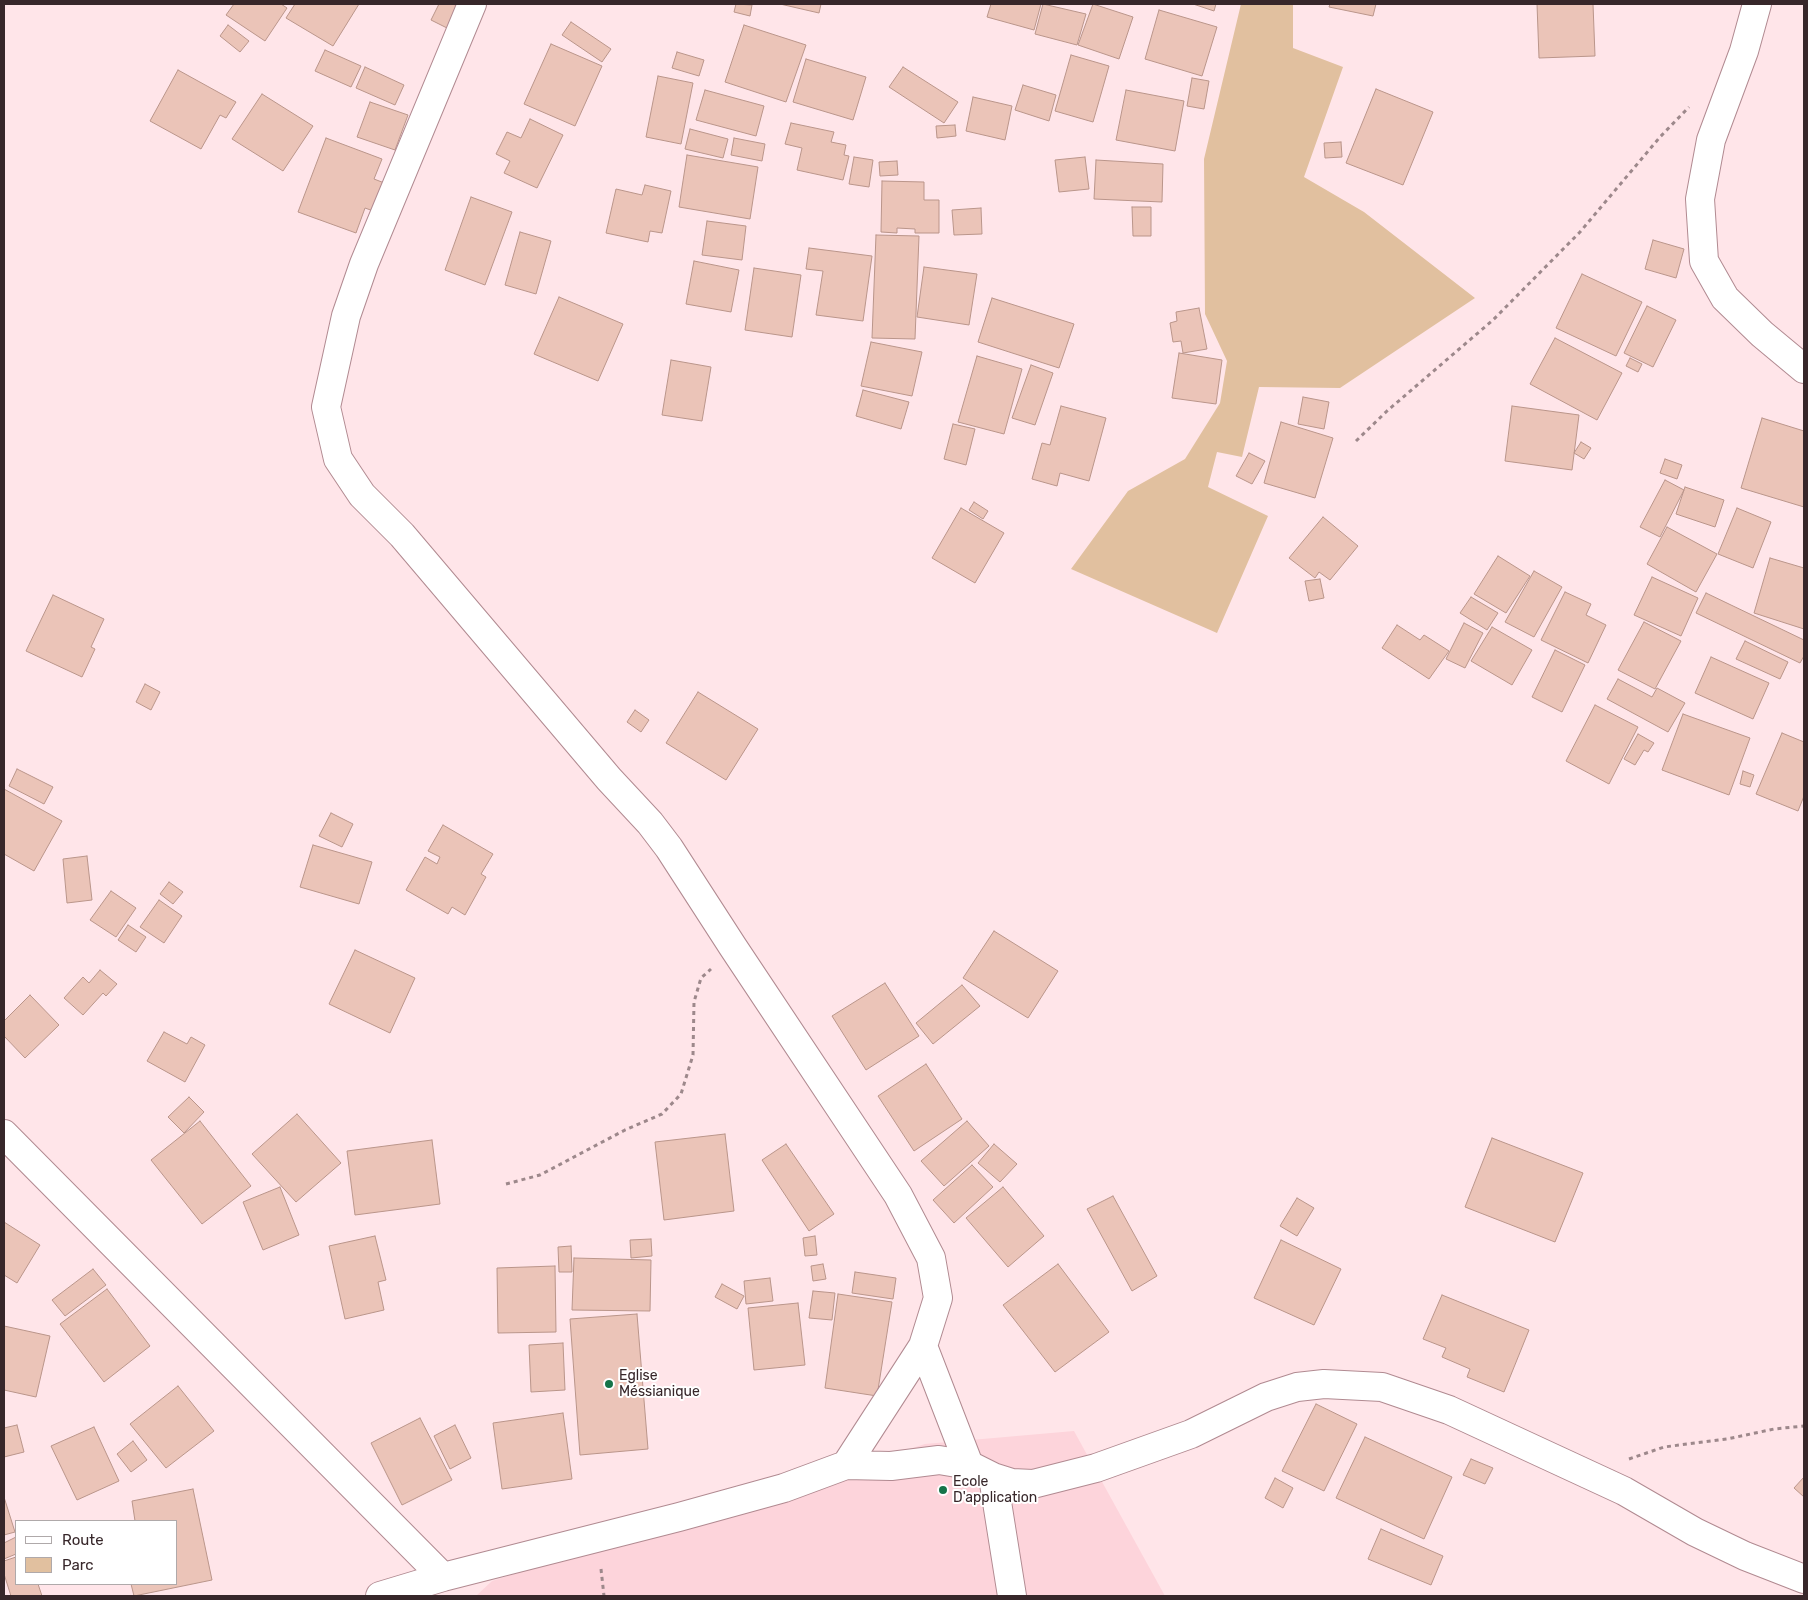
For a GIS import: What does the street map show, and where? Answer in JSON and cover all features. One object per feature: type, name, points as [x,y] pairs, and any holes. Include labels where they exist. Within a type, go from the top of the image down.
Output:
[{"type":"street","points":[[472,4],[364,264],[346,316],[326,407],[338,459],[362,495],[402,535],[609,780],[650,823],[669,848],[898,1195],[931,1258],[938,1298],[923,1346],[846,1465]]},
{"type":"street","points":[[1757,4],[1744,51],[1711,140],[1700,199],[1704,261],[1725,298],[1762,334],[1804,369]]},
{"type":"street","points":[[4,1134],[443,1577]]},
{"type":"street","points":[[923,1346],[981,1471],[1012,1596]]},
{"type":"street","points":[[380,1596],[443,1577],[689,1515],[784,1488],[846,1465],[891,1466],[939,1460],[981,1471],[1012,1483],[1033,1484],[1096,1468],[1191,1434],[1266,1397],[1297,1387],[1324,1384],[1382,1387],[1449,1410],[1529,1448],[1588,1473],[1624,1491],[1695,1532],[1745,1556],[1804,1579]]},
{"type":"path","points":[[1356,441],[1387,411],[1493,320],[1580,232],[1660,137],[1692,104]]},
{"type":"path","points":[[506,1184],[540,1175],[625,1130],[662,1114],[681,1094],[693,1055],[694,1002],[701,978],[733,947]]},
{"type":"path","points":[[1588,1473],[1664,1447],[1804,1426]]},
{"type":"shaded area","name":"Ecole D'application","points":[[1074,1431],[1165,1596],[476,1596],[492,1581],[925,1444]]},
{"type":"green space","points":[[1241,4],[1293,4],[1293,48],[1343,67],[1304,177],[1364,212],[1475,298],[1340,388],[1259,387],[1242,457],[1217,452],[1208,487],[1268,516],[1217,633],[1071,569],[1128,491],[1185,459],[1220,403],[1227,361],[1205,314],[1204,159]]},
{"type":"building","points":[[234,4],[281,4],[287,8],[265,41],[226,15]]},
{"type":"building","points":[[295,4],[359,4],[333,46],[286,18]]},
{"type":"building","points":[[439,4],[453,4],[460,7],[449,29],[431,20]]},
{"type":"building","points":[[736,4],[752,5],[750,16],[734,12]]},
{"type":"building","points":[[780,4],[821,4],[819,13]]},
{"type":"building","points":[[991,4],[1041,4],[1034,30],[987,17]]},
{"type":"building","points":[[1043,4],[1086,14],[1077,45],[1035,34]]},
{"type":"building","points":[[1093,4],[1133,17],[1119,59],[1078,45]]},
{"type":"building","points":[[1193,4],[1216,4],[1214,11]]},
{"type":"building","points":[[1330,4],[1376,4],[1373,16],[1329,7]]},
{"type":"building","points":[[1537,4],[1593,4],[1595,56],[1539,58]]},
{"type":"building","points":[[1159,10],[1217,27],[1202,76],[1145,59]]},
{"type":"building","points":[[571,22],[611,49],[602,62],[562,35]]},
{"type":"building","points":[[228,25],[249,41],[240,52],[220,36]]},
{"type":"building","points":[[744,25],[806,45],[786,102],[725,82]]},
{"type":"building","points":[[551,44],[602,66],[575,126],[524,104]]},
{"type":"building","points":[[325,50],[361,66],[351,87],[315,71]]},
{"type":"building","points":[[677,52],[704,60],[699,76],[672,68]]},
{"type":"building","points":[[1071,55],[1109,66],[1093,122],[1055,111]]},
{"type":"building","points":[[806,59],[866,77],[853,120],[793,102]]},
{"type":"building","points":[[365,67],[404,85],[395,105],[356,88]]},
{"type":"building","points":[[903,67],[958,102],[944,123],[889,87]]},
{"type":"building","points":[[178,70],[236,102],[226,118],[220,115],[201,149],[150,121]]},
{"type":"building","points":[[658,76],[693,83],[681,144],[646,137]]},
{"type":"building","points":[[1192,78],[1209,81],[1204,109],[1187,106]]},
{"type":"building","points":[[1023,85],[1056,95],[1049,121],[1015,110]]},
{"type":"building","points":[[1376,89],[1433,112],[1403,185],[1346,163]]},
{"type":"building","points":[[705,90],[764,106],[756,136],[696,120]]},
{"type":"building","points":[[1126,90],[1184,101],[1175,151],[1116,140]]},
{"type":"building","points":[[262,94],[313,126],[283,171],[232,139]]},
{"type":"building","points":[[973,97],[1012,106],[1005,140],[966,131]]},
{"type":"building","points":[[370,102],[408,115],[395,150],[357,137]]},
{"type":"building","points":[[530,119],[563,135],[537,188],[504,173],[510,161],[496,154],[507,132],[521,138]]},
{"type":"building","points":[[791,123],[834,132],[831,142],[846,145],[844,155],[849,156],[843,180],[797,170],[802,148],[785,144]]},
{"type":"building","points":[[955,125],[956,136],[937,138],[936,126]]},
{"type":"building","points":[[690,129],[728,139],[723,158],[685,149]]},
{"type":"building","points":[[326,138],[382,159],[374,179],[387,184],[376,212],[365,208],[356,233],[298,212]]},
{"type":"building","points":[[734,138],[765,144],[762,161],[731,155]]},
{"type":"building","points":[[1341,142],[1342,157],[1325,158],[1324,143]]},
{"type":"building","points":[[687,155],[758,167],[750,219],[679,207]]},
{"type":"building","points":[[854,157],[873,160],[869,187],[849,184]]},
{"type":"building","points":[[1085,157],[1089,189],[1059,192],[1055,160]]},
{"type":"building","points":[[1096,160],[1163,164],[1162,202],[1094,199]]},
{"type":"building","points":[[897,161],[898,175],[880,176],[879,162]]},
{"type":"building","points":[[882,181],[924,182],[924,200],[939,200],[939,233],[915,233],[915,229],[897,228],[897,233],[881,232]]},
{"type":"building","points":[[645,185],[671,191],[662,233],[650,231],[648,242],[606,233],[616,189],[642,195]]},
{"type":"building","points":[[471,197],[512,212],[485,285],[445,270]]},
{"type":"building","points":[[1132,207],[1151,207],[1151,236],[1133,236]]},
{"type":"building","points":[[981,208],[982,234],[954,235],[952,210]]},
{"type":"building","points":[[707,221],[746,226],[742,260],[702,255]]},
{"type":"building","points":[[520,232],[551,241],[536,294],[505,285]]},
{"type":"building","points":[[876,235],[919,236],[915,339],[872,338]]},
{"type":"building","points":[[1653,240],[1684,249],[1676,278],[1645,269]]},
{"type":"building","points":[[809,248],[872,256],[863,321],[816,315],[823,271],[806,269]]},
{"type":"building","points":[[694,261],[739,270],[731,312],[686,304]]},
{"type":"building","points":[[924,267],[977,274],[969,325],[917,317]]},
{"type":"building","points":[[754,268],[801,275],[792,337],[745,330]]},
{"type":"building","points":[[1582,274],[1642,302],[1616,356],[1556,328]]},
{"type":"building","points":[[559,297],[623,324],[598,381],[534,354]]},
{"type":"building","points":[[992,298],[1074,324],[1059,368],[978,342]]},
{"type":"building","points":[[1647,306],[1676,320],[1653,367],[1624,353]]},
{"type":"building","points":[[1199,308],[1207,349],[1183,353],[1181,341],[1173,342],[1170,323],[1177,321],[1176,312]]},
{"type":"building","points":[[1555,338],[1622,373],[1597,420],[1530,384]]},
{"type":"building","points":[[871,342],[922,352],[912,396],[861,386]]},
{"type":"building","points":[[1179,353],[1222,360],[1216,404],[1172,398]]},
{"type":"building","points":[[977,356],[1022,369],[1004,434],[958,422]]},
{"type":"building","points":[[1630,358],[1642,364],[1638,372],[1626,366]]},
{"type":"building","points":[[671,360],[711,367],[702,421],[662,415]]},
{"type":"building","points":[[1031,365],[1053,373],[1035,425],[1012,418]]},
{"type":"building","points":[[863,390],[909,402],[901,429],[856,416]]},
{"type":"building","points":[[1303,397],[1329,402],[1324,429],[1298,424]]},
{"type":"building","points":[[1061,406],[1106,418],[1089,481],[1060,473],[1057,486],[1032,479],[1042,443],[1050,445]]},
{"type":"building","points":[[1512,406],[1579,415],[1572,470],[1505,461]]},
{"type":"building","points":[[1762,418],[1804,431],[1804,507],[1741,488]]},
{"type":"building","points":[[1281,422],[1333,438],[1315,498],[1264,483]]},
{"type":"building","points":[[953,424],[975,429],[966,465],[944,459]]},
{"type":"building","points":[[1581,442],[1591,448],[1584,459],[1574,453]]},
{"type":"building","points":[[1249,453],[1265,461],[1252,484],[1236,476]]},
{"type":"building","points":[[1665,459],[1682,465],[1677,479],[1660,473]]},
{"type":"building","points":[[1665,480],[1684,490],[1660,537],[1640,527]]},
{"type":"building","points":[[1685,487],[1724,500],[1715,527],[1676,514]]},
{"type":"building","points":[[974,502],[988,511],[983,519],[969,510]]},
{"type":"building","points":[[961,508],[1004,533],[975,583],[932,558]]},
{"type":"building","points":[[1737,508],[1771,522],[1753,568],[1718,554]]},
{"type":"building","points":[[1323,517],[1358,546],[1330,580],[1319,572],[1315,578],[1289,558]]},
{"type":"building","points":[[1667,527],[1717,554],[1696,592],[1647,564]]},
{"type":"building","points":[[1498,556],[1530,576],[1506,613],[1474,594]]},
{"type":"building","points":[[1770,558],[1804,568],[1804,629],[1754,613]]},
{"type":"building","points":[[1534,571],[1562,587],[1534,637],[1505,622]]},
{"type":"building","points":[[1652,577],[1698,598],[1681,636],[1634,615]]},
{"type":"building","points":[[1320,579],[1324,598],[1309,601],[1305,581]]},
{"type":"building","points":[[1565,592],[1591,604],[1586,615],[1606,625],[1588,663],[1541,640]]},
{"type":"building","points":[[1706,593],[1804,640],[1804,656],[1800,663],[1696,613]]},
{"type":"building","points":[[53,595],[104,619],[91,647],[95,649],[82,677],[26,651]]},
{"type":"building","points":[[1471,597],[1498,613],[1487,630],[1460,613]]},
{"type":"building","points":[[1644,622],[1681,641],[1655,689],[1618,670]]},
{"type":"building","points":[[1464,623],[1483,633],[1465,668],[1446,659]]},
{"type":"building","points":[[1397,625],[1420,640],[1424,635],[1449,651],[1429,679],[1382,648]]},
{"type":"building","points":[[1492,627],[1532,650],[1512,685],[1471,661]]},
{"type":"building","points":[[1745,641],[1788,662],[1780,679],[1736,659]]},
{"type":"building","points":[[1555,650],[1585,665],[1562,712],[1532,697]]},
{"type":"building","points":[[1711,657],[1769,683],[1753,719],[1695,693]]},
{"type":"building","points":[[1618,679],[1652,697],[1657,688],[1685,703],[1668,732],[1607,699]]},
{"type":"building","points":[[145,684],[160,692],[151,710],[136,702]]},
{"type":"building","points":[[698,692],[758,729],[726,780],[666,743]]},
{"type":"building","points":[[1595,705],[1638,727],[1609,784],[1566,761]]},
{"type":"building","points":[[635,710],[649,720],[641,732],[627,722]]},
{"type":"building","points":[[1683,714],[1750,738],[1729,795],[1662,770]]},
{"type":"building","points":[[1782,733],[1804,742],[1804,796],[1798,811],[1756,794]]},
{"type":"building","points":[[1638,734],[1654,743],[1648,752],[1644,750],[1635,765],[1624,759]]},
{"type":"building","points":[[17,769],[53,787],[44,804],[9,786]]},
{"type":"building","points":[[1743,771],[1754,775],[1750,787],[1740,784]]},
{"type":"building","points":[[4,789],[62,821],[34,871],[4,854]]},
{"type":"building","points":[[331,813],[353,824],[342,847],[319,836]]},
{"type":"building","points":[[443,825],[493,854],[481,874],[486,877],[465,915],[452,907],[448,914],[406,890],[425,857],[437,864],[440,857],[428,851]]},
{"type":"building","points":[[313,845],[372,862],[359,904],[300,887]]},
{"type":"building","points":[[87,856],[92,900],[67,903],[63,859]]},
{"type":"building","points":[[169,882],[183,892],[173,904],[160,894]]},
{"type":"building","points":[[111,891],[136,908],[116,937],[90,920]]},
{"type":"building","points":[[159,900],[182,916],[164,943],[140,927]]},
{"type":"building","points":[[128,925],[146,937],[136,952],[118,940]]},
{"type":"building","points":[[994,931],[1058,971],[1028,1018],[963,978]]},
{"type":"building","points":[[355,950],[415,978],[390,1033],[329,1004]]},
{"type":"building","points":[[100,970],[117,984],[106,996],[103,993],[83,1015],[64,998],[83,977],[89,983]]},
{"type":"building","points":[[885,983],[919,1036],[866,1070],[832,1016]]},
{"type":"building","points":[[962,985],[980,1006],[933,1044],[916,1023]]},
{"type":"building","points":[[30,995],[59,1025],[25,1058],[4,1036],[4,1021]]},
{"type":"building","points":[[164,1032],[187,1044],[191,1037],[205,1045],[185,1082],[147,1061]]},
{"type":"building","points":[[926,1064],[962,1119],[914,1151],[878,1096]]},
{"type":"building","points":[[189,1097],[204,1112],[184,1133],[168,1117]]},
{"type":"building","points":[[297,1114],[341,1163],[296,1202],[252,1154]]},
{"type":"building","points":[[200,1121],[251,1186],[202,1224],[151,1160]]},
{"type":"building","points":[[967,1121],[989,1146],[944,1186],[921,1161]]},
{"type":"building","points":[[725,1134],[734,1211],[664,1220],[655,1142]]},
{"type":"building","points":[[1492,1138],[1583,1173],[1555,1242],[1465,1207]]},
{"type":"building","points":[[432,1140],[440,1204],[355,1215],[347,1151]]},
{"type":"building","points":[[786,1144],[834,1214],[809,1231],[762,1160]]},
{"type":"building","points":[[994,1144],[1017,1164],[1000,1182],[978,1163]]},
{"type":"building","points":[[972,1165],[993,1187],[954,1223],[933,1200]]},
{"type":"building","points":[[280,1187],[299,1235],[263,1250],[243,1202]]},
{"type":"building","points":[[1003,1187],[1044,1236],[1008,1267],[966,1218]]},
{"type":"building","points":[[1113,1196],[1157,1276],[1132,1291],[1087,1209]]},
{"type":"building","points":[[1297,1198],[1314,1208],[1297,1236],[1280,1226]]},
{"type":"building","points":[[4,1222],[40,1245],[17,1283],[4,1275]]},
{"type":"building","points":[[375,1236],[386,1280],[378,1282],[384,1310],[345,1319],[329,1246]]},
{"type":"building","points":[[815,1236],[817,1255],[805,1256],[803,1238]]},
{"type":"building","points":[[651,1239],[652,1256],[631,1258],[630,1240]]},
{"type":"building","points":[[1281,1240],[1341,1269],[1314,1325],[1254,1298]]},
{"type":"building","points":[[571,1246],[572,1272],[559,1272],[558,1247]]},
{"type":"building","points":[[574,1258],[651,1260],[650,1311],[572,1310]]},
{"type":"building","points":[[823,1264],[826,1279],[813,1281],[811,1266]]},
{"type":"building","points":[[1058,1264],[1109,1332],[1055,1372],[1003,1305]]},
{"type":"building","points":[[555,1266],[556,1332],[498,1333],[497,1268]]},
{"type":"building","points":[[93,1269],[106,1285],[65,1316],[52,1300]]},
{"type":"building","points":[[855,1272],[896,1278],[893,1299],[852,1293]]},
{"type":"building","points":[[770,1278],[773,1301],[746,1304],[744,1281]]},
{"type":"building","points":[[722,1284],[744,1296],[737,1309],[715,1297]]},
{"type":"building","points":[[107,1289],[150,1346],[104,1382],[60,1324]]},
{"type":"building","points":[[813,1291],[835,1293],[832,1320],[809,1318]]},
{"type":"building","points":[[838,1294],[892,1302],[877,1396],[825,1388]]},
{"type":"building","points":[[1442,1295],[1529,1330],[1504,1392],[1467,1377],[1470,1369],[1442,1357],[1446,1348],[1423,1339]]},
{"type":"building","points":[[798,1303],[805,1365],[754,1370],[748,1308]]},
{"type":"building","name":"Eglise Méssianique","points":[[637,1314],[648,1449],[580,1455],[570,1319]]},
{"type":"building","points":[[4,1326],[50,1336],[36,1397],[4,1390]]},
{"type":"building","points":[[563,1343],[565,1390],[531,1392],[529,1345]]},
{"type":"building","points":[[178,1386],[214,1431],[166,1468],[130,1424]]},
{"type":"building","points":[[1316,1404],[1357,1424],[1324,1491],[1282,1471]]},
{"type":"building","points":[[563,1413],[572,1479],[502,1489],[493,1423]]},
{"type":"building","points":[[420,1418],[452,1480],[402,1505],[371,1443]]},
{"type":"building","points":[[17,1425],[24,1452],[4,1457],[4,1428]]},
{"type":"building","points":[[455,1425],[471,1458],[450,1469],[434,1436]]},
{"type":"building","points":[[94,1427],[119,1481],[77,1500],[51,1446]]},
{"type":"building","points":[[1365,1437],[1452,1477],[1424,1539],[1336,1498]]},
{"type":"building","points":[[133,1441],[147,1460],[131,1472],[117,1454]]},
{"type":"building","points":[[1471,1459],[1493,1468],[1485,1484],[1463,1475]]},
{"type":"building","points":[[1804,1477],[1804,1497],[1794,1488]]},
{"type":"building","points":[[1275,1478],[1293,1488],[1283,1508],[1265,1498]]},
{"type":"building","points":[[193,1489],[212,1580],[134,1596],[131,1585],[178,1585],[178,1520],[135,1520],[132,1501]]},
{"type":"building","points":[[4,1497],[15,1532],[4,1535]]},
{"type":"building","points":[[1381,1529],[1443,1556],[1431,1585],[1368,1559]]},
{"type":"building","points":[[15,1538],[15,1554],[4,1559],[4,1543]]},
{"type":"building","points":[[15,1557],[15,1585],[38,1585],[42,1596],[11,1596],[4,1574],[4,1561]]},
{"type":"place","name":"Eglise Méssianique","points":[[609,1384]]},
{"type":"place","name":"Ecole D'application","points":[[943,1490]]}]
